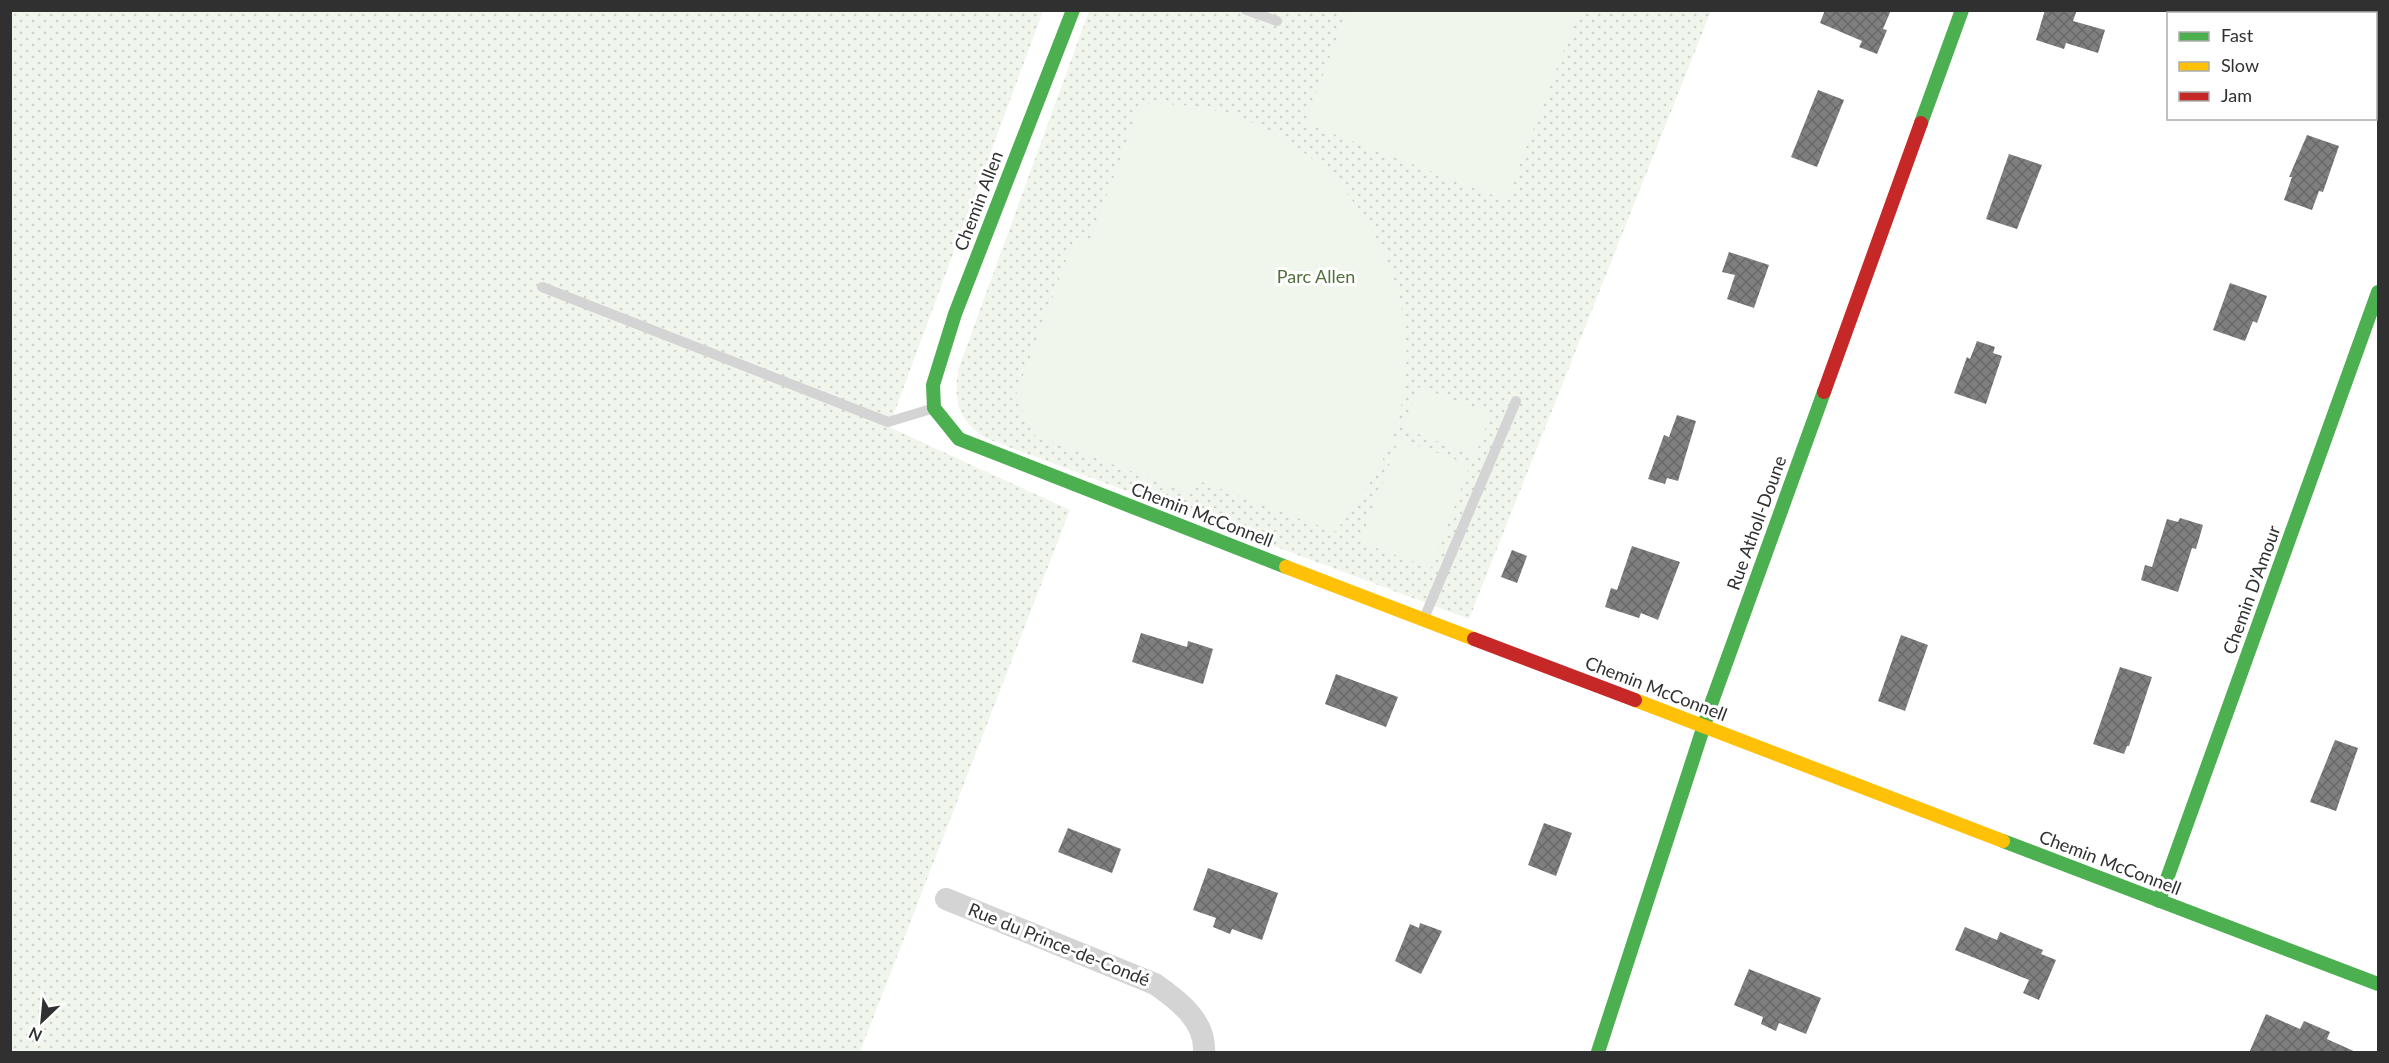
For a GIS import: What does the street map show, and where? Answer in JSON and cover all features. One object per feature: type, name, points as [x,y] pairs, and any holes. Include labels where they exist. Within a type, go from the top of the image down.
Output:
[{"type":"street","name":"Chemin Allen","points":[[934,408],[933,385],[955,314],[1073,10]]},
{"type":"street","name":"Rue Atholl-Doune","points":[[1599,1053],[1704,726],[1962,10]]},
{"type":"street","name":"Chemin D'Amour","points":[[2159,901],[2379,292]]},
{"type":"street","name":"Chemin McConnell","points":[[934,408],[959,439],[2379,984]]},
{"type":"street","name":"Rue du Prince-de-Condé","points":[[946,899],[1155,984],[1179,1000],[1196,1022],[1205,1042],[1204,1053]]},
{"type":"lane","points":[[1246,10],[1277,21]]},
{"type":"lane","points":[[542,287],[888,422],[934,408]]},
{"type":"lane","points":[[1423,619],[1516,401]]},
{"type":"green space","points":[[10,11],[1043,11],[889,427],[1070,510],[860,1052],[11,1052]]},
{"type":"green space","name":"Parc Allen","points":[[1089,11],[1711,11],[1469,619],[985,438],[968,424],[963,416],[957,401],[958,370]]},
{"type":"green space","points":[[1347,11],[1579,11],[1506,200],[1305,123]]},
{"type":"green space","points":[[1141,104],[1180,105],[1209,109],[1269,130],[1313,160],[1350,198],[1378,242],[1397,290],[1406,342],[1403,395],[1383,459],[1364,492],[1335,532],[1197,480],[1192,494],[1034,435],[1015,397],[1075,237],[1089,242]]},
{"type":"green space","points":[[1419,387],[1491,414],[1475,456],[1403,428]]},
{"type":"green space","points":[[1399,439],[1470,465],[1431,568],[1360,542]]},
{"type":"building","points":[[1825,10],[1891,10],[1883,29],[1887,30],[1877,54],[1859,47],[1862,41],[1820,23]]},
{"type":"building","points":[[2045,10],[2077,10],[2073,21],[2105,30],[2098,53],[2066,43],[2064,49],[2036,40]]},
{"type":"building","points":[[1818,90],[1844,100],[1817,167],[1791,157]]},
{"type":"building","points":[[2307,135],[2339,146],[2323,192],[2319,191],[2312,210],[2284,200],[2292,177],[2289,177]]},
{"type":"building","points":[[2009,154],[2042,165],[2017,229],[1986,219]]},
{"type":"building","points":[[1729,252],[1769,265],[1754,308],[1727,299],[1735,275],[1722,272]]},
{"type":"building","points":[[2230,283],[2267,296],[2257,323],[2253,321],[2245,341],[2213,330]]},
{"type":"building","points":[[1977,341],[1995,347],[1993,353],[2002,356],[1986,404],[1954,393],[1967,357],[1970,359]]},
{"type":"building","points":[[1677,415],[1696,421],[1678,481],[1667,478],[1665,484],[1648,479],[1664,435],[1669,437]]},
{"type":"building","points":[[2180,518],[2203,525],[2196,549],[2192,548],[2178,592],[2141,580],[2145,565],[2152,567],[2167,519],[2178,522]]},
{"type":"building","points":[[1632,546],[1680,562],[1658,620],[1641,613],[1639,618],[1605,607],[1611,588],[1617,590]]},
{"type":"building","points":[[1512,550],[1527,556],[1517,583],[1501,577]]},
{"type":"building","points":[[1141,633],[1187,647],[1188,641],[1213,649],[1203,684],[1132,662]]},
{"type":"building","points":[[1901,635],[1928,645],[1905,711],[1878,701]]},
{"type":"building","points":[[2120,667],[2152,677],[2129,746],[2124,754],[2093,744]]},
{"type":"building","points":[[1336,674],[1398,697],[1386,727],[1325,704]]},
{"type":"building","points":[[2335,740],[2358,748],[2336,811],[2310,802]]},
{"type":"building","points":[[1544,823],[1572,833],[1556,876],[1528,865]]},
{"type":"building","points":[[1068,828],[1121,849],[1112,873],[1058,852]]},
{"type":"building","points":[[1208,868],[1278,893],[1262,940],[1232,929],[1230,934],[1213,927],[1216,918],[1193,910]]},
{"type":"building","points":[[1420,923],[1442,931],[1421,974],[1395,961],[1410,924],[1419,928]]},
{"type":"building","points":[[1965,927],[1997,940],[2000,932],[2043,950],[2041,954],[2056,960],[2039,1000],[2023,993],[2029,980],[1955,950]]},
{"type":"building","points":[[1749,969],[1821,998],[1806,1034],[1779,1023],[1776,1031],[1761,1024],[1763,1017],[1734,1005]]},
{"type":"building","points":[[2266,1014],[2300,1029],[2304,1021],[2330,1032],[2327,1039],[2358,1053],[2249,1053]]},
{"type":"traffic: fast","points":[[1073,10],[955,314],[933,385],[934,408],[959,439],[1286,567]]},
{"type":"traffic: fast","points":[[1921,123],[1962,10]]},
{"type":"traffic: fast","points":[[2159,901],[2378,292]]},
{"type":"traffic: fast","points":[[1598,1052],[1710,707],[1824,392]]},
{"type":"traffic: fast","points":[[2003,841],[2378,984]]},
{"type":"traffic: slow","points":[[1286,567],[1474,639]]},
{"type":"traffic: slow","points":[[1635,700],[2003,841]]},
{"type":"traffic: jam","points":[[1824,392],[1921,123]]},
{"type":"traffic: jam","points":[[1474,639],[1635,700]]}]
